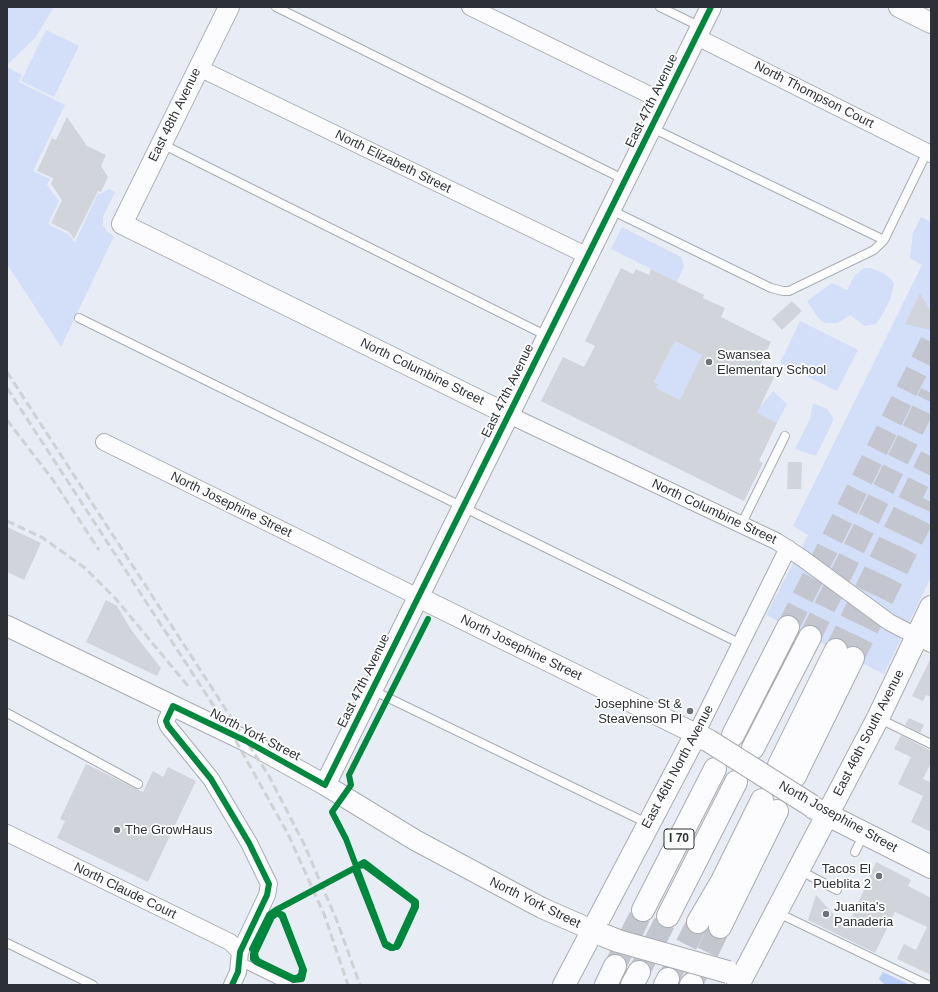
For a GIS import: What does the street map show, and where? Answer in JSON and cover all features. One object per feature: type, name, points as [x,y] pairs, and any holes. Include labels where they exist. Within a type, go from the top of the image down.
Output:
[{"type":"main road","name":"East 46th South Avenue","points":[[741,980],[798,870],[820,810],[924,641],[931,607]]},
{"type":"main road","points":[[733,735],[788,627]]},
{"type":"main road","points":[[753,748],[810,637]]},
{"type":"main road","points":[[787,771],[844,654]]},
{"type":"main road","name":"North Josephine Street","points":[[702,737],[820,810],[860,843],[931,867]]},
{"type":"main road","name":"East 46th North Avenue","points":[[564,985],[598,932],[649,824],[702,737]]},
{"type":"main road","name":"I 70","points":[[643,910],[715,768]]},
{"type":"main road","points":[[668,916],[736,782]]},
{"type":"main road","points":[[698,922],[769,805],[720,927]]},
{"type":"main road","name":"North York Street","points":[[598,932],[618,940],[741,980]]},
{"type":"street","name":"East 48th Avenue","points":[[122,224],[229,7]]},
{"type":"street","points":[[470,7],[664,102]]},
{"type":"street","name":"East 47th Avenue","points":[[325,785],[711,7]]},
{"type":"street","points":[[899,7],[931,23]]},
{"type":"street","name":"North Thompson Court","points":[[699,32],[929,153]]},
{"type":"street","name":"North Elizabeth Street","points":[[199,68],[588,256]]},
{"type":"street","name":"North Columbine Street","points":[[122,224],[509,415],[793,551],[889,622],[924,641]]},
{"type":"street","name":"North Josephine Street","points":[[104,442],[702,737]]},
{"type":"street","name":"East 46th North Avenue","points":[[702,737],[741,644],[793,551]]},
{"type":"street","name":"North York Street","points":[[7,626],[246,741],[325,785],[377,818],[479,875],[542,908],[598,932]]},
{"type":"street","points":[[173,706],[166,721],[168,726],[211,780],[249,843],[268,880],[269,888],[267,896],[240,956],[238,972],[232,985]]},
{"type":"street","name":"North Claude Court","points":[[7,834],[230,942],[240,956]]},
{"type":"lane","points":[[276,7],[625,180]]},
{"type":"lane","points":[[660,7],[699,32]]},
{"type":"lane","points":[[652,127],[884,240]]},
{"type":"lane","points":[[161,144],[548,336]]},
{"type":"lane","points":[[611,210],[771,288],[783,291],[794,289],[874,250],[884,240],[929,153]]},
{"type":"lane","points":[[79,318],[741,644]]},
{"type":"lane","points":[[741,525],[785,436]]},
{"type":"lane","points":[[372,690],[649,824]]},
{"type":"lane","points":[[7,713],[138,784]]},
{"type":"lane","points":[[878,718],[931,744]]},
{"type":"lane","points":[[798,870],[837,890]]},
{"type":"lane","points":[[776,912],[928,985]]},
{"type":"lane","points":[[7,943],[93,985]]},
{"type":"lane","points":[[240,956],[288,985]]},
{"type":"shaded area","points":[[7,7],[54,7],[35,38],[7,65]]},
{"type":"shaded area","points":[[46,30],[79,46],[54,97],[21,81]]},
{"type":"shaded area","points":[[7,67],[22,75],[19,82],[65,105],[33,171],[50,179],[47,185],[59,201],[48,224],[68,234],[75,242],[98,193],[100,194],[109,189],[115,192],[103,217],[103,225],[107,232],[114,236],[61,347],[7,264]]},
{"type":"shaded area","points":[[921,217],[931,222],[931,577],[884,674],[766,615],[808,535],[793,526],[922,265],[910,258],[913,233]]},
{"type":"shaded area","points":[[622,227],[681,257],[684,266],[677,282],[611,249]]},
{"type":"shaded area","points":[[864,268],[870,268],[883,273],[892,280],[894,284],[890,300],[876,324],[865,326],[850,315],[838,323],[825,323],[819,319],[807,301],[832,283],[847,290],[855,275]]},
{"type":"shaded area","points":[[800,321],[858,350],[837,391],[780,363]]},
{"type":"shaded area","points":[[675,341],[702,355],[686,403],[656,388],[658,384],[654,382]]},
{"type":"shaded area","points":[[773,391],[787,404],[777,423],[753,411],[761,406]]},
{"type":"shaded area","points":[[813,403],[827,409],[834,419],[816,456],[795,449],[810,419]]},
{"type":"water","points":[[883,972],[910,985],[885,985],[879,979]]},
{"type":"building","points":[[67,117],[87,146],[106,155],[101,166],[108,177],[101,192],[98,191],[74,239],[69,232],[51,223],[62,200],[51,184],[53,178],[37,171],[52,138],[56,140]]},
{"type":"building","points":[[621,268],[633,274],[636,269],[649,275],[651,269],[704,295],[703,298],[725,308],[721,317],[771,342],[758,369],[774,377],[757,413],[777,423],[759,461],[763,463],[744,501],[541,401],[563,357],[584,367],[595,346],[585,341]],"holes":[[[675,341],[702,355],[680,400],[656,388],[658,384],[654,382]]]},
{"type":"building","points":[[920,293],[931,312],[931,330],[905,324]]},
{"type":"building","points":[[792,301],[802,311],[782,330],[772,319]]},
{"type":"building","points":[[788,462],[802,462],[801,489],[787,489]]},
{"type":"building","points":[[7,527],[41,543],[24,580],[7,572]]},
{"type":"building","points":[[106,600],[117,606],[132,631],[161,668],[157,676],[86,642]]},
{"type":"building","points":[[931,658],[931,697],[926,695],[923,701],[912,696]]},
{"type":"building","points":[[909,718],[924,725],[920,733],[905,725]]},
{"type":"building","points":[[901,735],[931,751],[931,763],[923,779],[930,782],[931,780],[931,832],[911,822],[923,796],[898,784],[911,757],[894,749]]},
{"type":"building","name":"The GrowHaus","points":[[86,764],[143,792],[153,771],[163,777],[168,767],[196,781],[148,882],[57,838],[65,821],[60,819]]},
{"type":"building","points":[[876,862],[911,880],[908,886],[931,898],[931,975],[897,959],[904,944],[916,950],[927,927],[895,912],[875,953],[808,920],[816,895],[847,929]]},
{"type":"tunnel","points":[[788,627],[931,342]]},
{"type":"tunnel","points":[[810,637],[931,393]]},
{"type":"tunnel","points":[[836,650],[931,456]]},
{"type":"tunnel","points":[[853,658],[931,502]]},
{"type":"tunnel","points":[[615,966],[643,910]]},
{"type":"tunnel","points":[[639,972],[668,916]]},
{"type":"tunnel","points":[[671,974],[698,922]]},
{"type":"tunnel","points":[[693,982],[720,927]]},
{"type":"railway","points":[[7,372],[269,776],[304,844],[337,921],[360,985]]},
{"type":"railway","points":[[7,388],[232,734],[288,834],[324,914],[348,985]]},
{"type":"railway","points":[[7,420],[53,480],[99,550]]},
{"type":"railway","points":[[7,521],[43,538],[85,568],[115,598],[188,686]]},
{"type":"cycle path","points":[[232,985],[238,972],[240,952],[267,895],[269,884],[249,843],[211,779],[168,726],[166,721],[173,706],[246,741],[325,785],[711,7]]},
{"type":"cycle path","points":[[252,949],[269,915],[273,912],[275,912],[277,913],[280,914],[281,916],[282,917],[302,968],[301,975],[297,978],[293,978],[258,961],[256,958],[255,953],[272,917],[276,914],[281,914],[283,915],[304,970],[302,979],[294,980],[256,962],[253,959],[253,954],[271,915],[273,912],[276,910],[351,870],[359,866],[364,865],[414,902],[414,907],[395,947],[393,948],[391,948],[385,945],[355,870],[357,866],[364,862],[416,902],[416,907],[399,944],[397,947],[393,948],[385,943],[346,839],[332,812],[351,785],[349,775],[428,619]]},
{"type":"place","name":"Swansea Elementary School","points":[[709,362]]},
{"type":"place","name":"Josephine St & Steavenson Pl","points":[[690,711]]},
{"type":"place","name":"The GrowHaus","points":[[117,830]]},
{"type":"place","name":"Tacos El Pueblita 2","points":[[879,876]]},
{"type":"place","name":"Juanita's Panaderia","points":[[826,914]]}]
